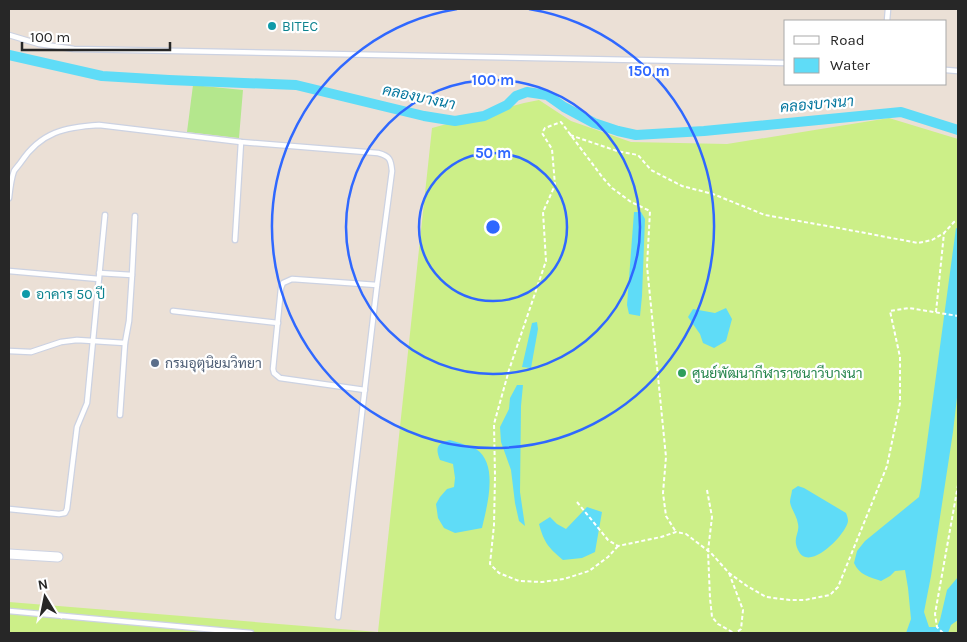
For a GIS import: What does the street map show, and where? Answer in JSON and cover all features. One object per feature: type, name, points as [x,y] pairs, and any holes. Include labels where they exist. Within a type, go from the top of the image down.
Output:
[{"type":"street","points":[[9,554],[58,557]]},
{"type":"lane","points":[[9,35],[39,44],[74,49],[784,63]]},
{"type":"lane","points":[[9,198],[9,189],[14,171],[26,154],[40,141],[51,134],[74,128],[99,125],[241,142],[386,155],[391,164],[392,172],[338,617]]},
{"type":"lane","points":[[235,240],[241,142]]},
{"type":"lane","points":[[9,509],[59,514],[65,513],[67,509],[77,426],[87,403],[105,215]]},
{"type":"lane","points":[[120,415],[125,343],[129,321],[135,216]]},
{"type":"lane","points":[[9,271],[99,279]]},
{"type":"lane","points":[[99,273],[132,275]]},
{"type":"lane","points":[[365,390],[276,376],[273,370],[281,288],[283,283],[292,279],[377,285]]},
{"type":"lane","points":[[173,311],[278,323]]},
{"type":"lane","points":[[9,352],[31,352],[61,342],[77,340],[125,343]]},
{"type":"lane","points":[[9,610],[252,633]]},
{"type":"path","points":[[676,532],[666,516],[663,493],[666,457],[647,266],[650,211],[631,202],[612,188],[561,122],[545,128],[542,133],[552,149],[555,185],[543,212],[546,261],[509,370],[494,424],[496,476],[490,564],[499,574],[519,581],[542,582],[564,579],[589,571],[608,557],[618,546],[676,532],[686,534],[708,551],[729,573],[766,597],[805,600],[830,595],[838,587],[887,466],[900,403],[900,356],[890,311],[909,308],[958,316]]},
{"type":"path","points":[[570,135],[617,151],[638,155],[651,170],[682,186],[713,194],[765,215],[918,244],[932,240],[944,233],[954,222],[958,221]]},
{"type":"path","points":[[936,312],[944,233]]},
{"type":"path","points":[[943,633],[937,627],[935,614],[958,485]]},
{"type":"path","points":[[707,490],[712,517],[708,551],[712,617],[718,624],[735,633],[741,629],[743,610],[729,573]]},
{"type":"path","points":[[577,502],[608,540],[618,546]]},
{"type":"green space","points":[[193,85],[243,90],[239,138],[187,132]]},
{"type":"green space","name":"ศูนย์พัฒนากีฬาราชนาวีบางนา","points":[[539,100],[571,121],[631,142],[727,144],[889,118],[958,139],[958,633],[9,633],[9,602],[378,632],[432,128]]},
{"type":"water","points":[[634,212],[641,212],[645,219],[640,316],[629,314],[627,305]]},
{"type":"water","points":[[956,228],[958,229],[958,389],[953,432],[924,612],[929,627],[937,627],[947,590],[958,577],[958,620],[951,625],[948,633],[906,633],[911,619],[905,570],[895,571],[881,581],[862,573],[854,563],[857,551],[865,541],[919,497]]},
{"type":"water","points":[[726,308],[732,319],[726,341],[714,348],[703,343],[700,334],[688,317],[693,309],[715,313]]},
{"type":"water","points":[[537,322],[538,329],[531,368],[522,367],[532,323]]},
{"type":"water","points":[[517,385],[523,385],[520,492],[525,526],[519,521],[511,470],[501,442],[500,427],[509,409],[510,398]]},
{"type":"water","points":[[450,440],[476,449],[483,456],[487,465],[489,486],[482,528],[455,533],[444,528],[438,518],[436,504],[447,489],[454,487],[453,464],[440,460],[438,452],[440,444]]},
{"type":"water","points":[[798,486],[846,513],[848,519],[846,527],[835,542],[818,555],[810,557],[803,556],[796,546],[798,524],[790,502],[792,490]]},
{"type":"water","points":[[587,507],[602,512],[595,552],[582,558],[563,560],[548,545],[539,524],[550,517],[566,529]]},
{"type":"waterway","name":"คลองบางนา","points":[[9,55],[102,76],[296,85],[424,116],[455,121],[484,116],[507,105],[516,96],[527,92],[547,95],[564,107],[594,123],[636,135],[704,131],[901,112],[958,130]]},
{"type":"place","name":"BITEC","points":[[272,26]]},
{"type":"place","name":"อาคาร 50 ปี","points":[[26,294]]},
{"type":"place","name":"กรมอุตุนิยมวิทยา","points":[[155,363]]},
{"type":"place","name":"ศูนย์พัฒนากีฬาราชนาวีบางนา","points":[[682,373]]}]
